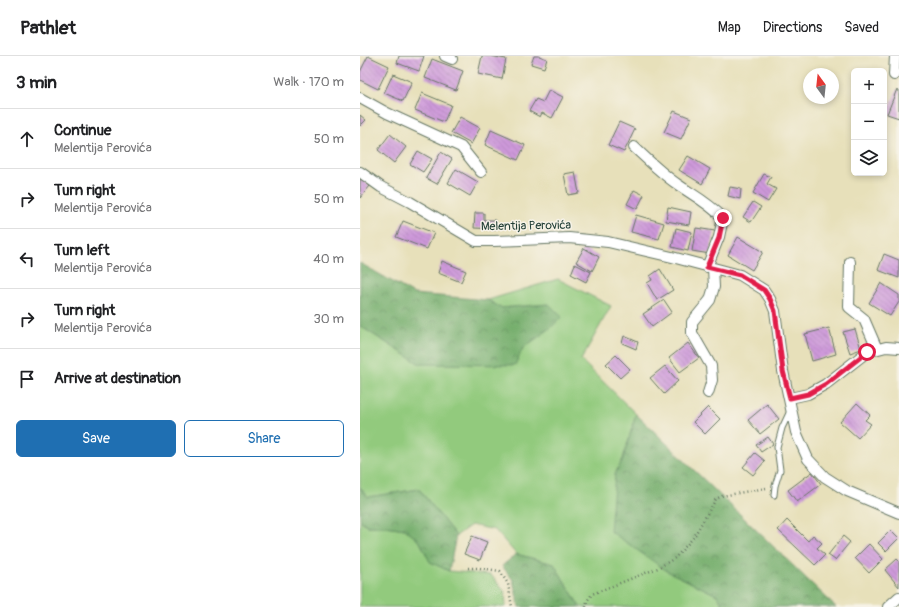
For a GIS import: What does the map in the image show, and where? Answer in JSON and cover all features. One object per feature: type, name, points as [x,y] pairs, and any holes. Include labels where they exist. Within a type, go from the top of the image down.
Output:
[{"type":"street","points":[[894,75],[895,56]]},
{"type":"street","points":[[360,98],[387,113],[461,147],[481,172]]},
{"type":"street","points":[[634,147],[654,166],[677,184],[713,207],[723,218],[719,238],[710,267],[714,287],[710,300],[692,322],[692,333],[711,366],[712,380],[708,393]]},
{"type":"street","name":"Melentija Perovića","points":[[360,172],[381,187],[410,202],[476,241],[569,238],[608,242],[740,275],[764,290],[775,311],[783,371],[796,432],[808,459],[825,477],[847,491],[899,513]]},
{"type":"street","points":[[850,262],[849,307],[864,319],[877,349]]},
{"type":"street","points":[[791,403],[826,384],[867,352],[886,347],[899,348]]},
{"type":"street","points":[[888,607],[899,597]]},
{"type":"lane","points":[[774,495],[780,470],[777,447],[791,403]]},
{"type":"path","points":[[586,607],[587,601],[592,594],[658,568],[675,558],[693,538],[716,499],[722,496],[775,486]]},
{"type":"path","points":[[468,568],[500,571],[508,584],[512,607]]},
{"type":"green space","points":[[360,263],[414,294],[488,300],[501,308],[549,304],[562,317],[548,330],[523,348],[515,365],[420,364],[360,326]]},
{"type":"green space","points":[[558,279],[611,306],[581,360],[636,414],[623,459],[615,474],[667,571],[717,595],[724,607],[580,607],[554,564],[516,554],[495,530],[471,525],[456,536],[419,489],[368,497],[360,487],[360,326],[420,364],[523,348],[548,330],[549,304],[501,308],[488,300]]},
{"type":"green space","points":[[636,414],[836,607],[724,607],[717,595],[667,571],[610,531],[615,474],[623,459]]},
{"type":"green space","points":[[360,487],[368,497],[419,489],[456,536],[449,571],[430,562],[420,542],[405,529],[386,526],[368,526],[360,520]]},
{"type":"green space","points":[[360,521],[368,526],[386,526],[405,529],[420,542],[431,562],[449,571],[491,575],[505,592],[506,607],[360,607]]},
{"type":"green space","points":[[516,554],[554,564],[580,607],[519,607],[513,580],[502,566]]},
{"type":"building","points":[[368,56],[389,66],[378,89],[360,80],[360,72]]},
{"type":"building","points":[[399,56],[424,56],[419,71],[397,63]]},
{"type":"building","points":[[482,56],[506,59],[502,79],[478,74]]},
{"type":"building","points":[[534,56],[547,59],[544,68],[531,64]]},
{"type":"building","points":[[432,59],[463,71],[456,90],[425,78]]},
{"type":"building","points":[[393,74],[412,82],[403,101],[384,93]]},
{"type":"building","points":[[897,89],[899,90],[899,118],[887,114]]},
{"type":"building","points":[[549,90],[563,97],[552,118],[542,113],[540,117],[529,111],[536,99],[543,102]]},
{"type":"building","points":[[422,93],[451,105],[444,122],[415,110]]},
{"type":"building","points":[[674,111],[691,118],[681,139],[664,132]]},
{"type":"building","points":[[360,115],[366,120],[360,126]]},
{"type":"building","points":[[460,117],[480,128],[471,144],[451,133]]},
{"type":"building","points":[[619,122],[635,129],[624,152],[608,145]]},
{"type":"building","points":[[491,130],[525,145],[518,160],[485,145]]},
{"type":"building","points":[[390,134],[406,147],[394,163],[378,150]]},
{"type":"building","points":[[418,151],[432,159],[423,172],[410,164]]},
{"type":"building","points":[[441,152],[452,159],[437,184],[426,178]]},
{"type":"building","points":[[688,156],[710,169],[702,184],[679,170]]},
{"type":"building","points":[[456,169],[478,182],[470,196],[448,183]]},
{"type":"building","points":[[575,172],[579,193],[568,195],[564,174]]},
{"type":"building","points":[[764,174],[771,177],[767,184],[776,189],[768,202],[753,193]]},
{"type":"building","points":[[360,178],[370,186],[360,198]]},
{"type":"building","points":[[730,187],[741,189],[740,199],[728,196]]},
{"type":"building","points":[[634,190],[644,195],[637,209],[627,204]]},
{"type":"building","points":[[753,202],[761,207],[751,222],[743,217]]},
{"type":"building","points":[[668,207],[691,212],[689,225],[666,221]]},
{"type":"building","points":[[475,213],[484,213],[484,220],[496,220],[496,229],[474,228]]},
{"type":"building","points":[[636,215],[664,223],[659,239],[631,232]]},
{"type":"building","points":[[403,221],[434,233],[427,249],[396,237]]},
{"type":"building","points":[[676,228],[692,232],[688,251],[672,247]]},
{"type":"building","points":[[696,228],[715,231],[710,254],[692,251]]},
{"type":"building","points":[[738,237],[763,252],[752,270],[728,255]]},
{"type":"building","points":[[584,248],[599,257],[592,271],[576,262]]},
{"type":"building","points":[[884,254],[899,260],[899,278],[878,270]]},
{"type":"building","points":[[442,261],[466,271],[461,282],[438,273]]},
{"type":"building","points":[[575,264],[591,272],[586,282],[571,274]]},
{"type":"building","points":[[660,269],[673,290],[657,300],[647,283],[652,280],[650,276]]},
{"type":"building","points":[[881,283],[899,295],[899,302],[890,316],[869,303]]},
{"type":"building","points":[[664,300],[672,312],[652,327],[643,314]]},
{"type":"building","points":[[829,328],[836,354],[812,361],[805,334]]},
{"type":"building","points":[[855,329],[861,349],[850,353],[843,332]]},
{"type":"building","points":[[624,336],[638,342],[636,349],[622,343]]},
{"type":"building","points":[[688,343],[699,358],[680,372],[669,358]]},
{"type":"building","points":[[616,355],[630,369],[620,378],[606,364]]},
{"type":"building","points":[[665,366],[678,381],[664,394],[650,378]]},
{"type":"building","points":[[857,403],[870,415],[865,420],[871,424],[858,438],[840,422]]},
{"type":"building","points":[[767,404],[779,419],[760,434],[748,420]]},
{"type":"building","points":[[708,407],[720,419],[705,434],[693,422]]},
{"type":"building","points":[[768,437],[773,444],[761,452],[756,445]]},
{"type":"building","points":[[755,453],[765,461],[753,475],[743,467]]},
{"type":"building","points":[[812,472],[821,484],[797,502],[788,490]]},
{"type":"building","points":[[787,520],[808,541],[813,535],[822,543],[817,548],[825,555],[815,565],[778,530]]},
{"type":"building","points":[[891,530],[899,538],[886,551],[878,543]]},
{"type":"building","points":[[472,536],[487,542],[480,560],[464,554]]},
{"type":"building","points":[[843,536],[850,542],[835,560],[828,555]]},
{"type":"building","points":[[869,544],[883,559],[869,573],[855,558]]},
{"type":"building","points":[[897,559],[899,561],[899,587],[885,570]]},
{"type":"route","points":[[723,218],[719,238],[707,267],[740,275],[764,290],[770,299],[775,311],[783,371],[790,398],[808,394],[826,384],[867,352]]}]
